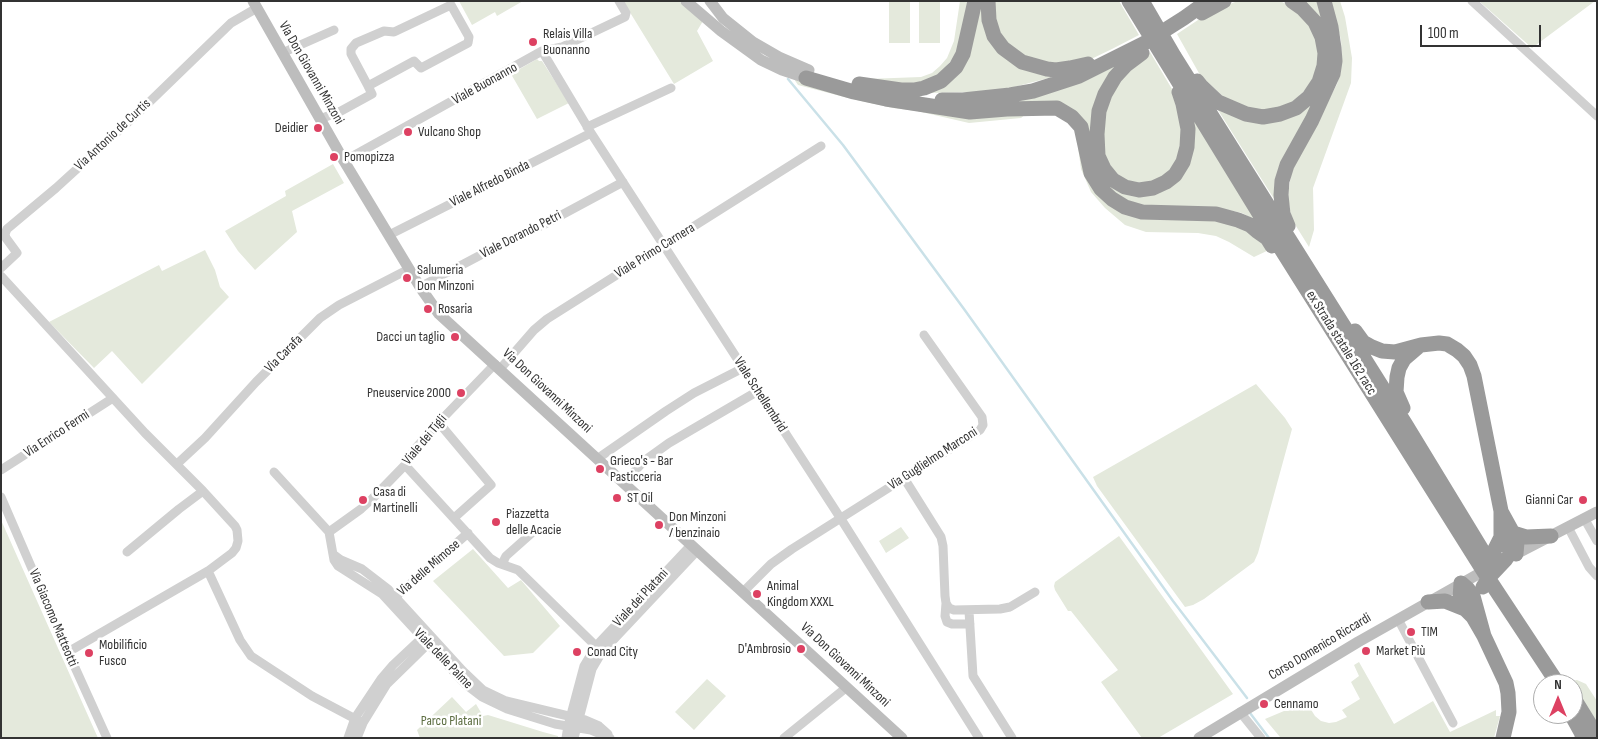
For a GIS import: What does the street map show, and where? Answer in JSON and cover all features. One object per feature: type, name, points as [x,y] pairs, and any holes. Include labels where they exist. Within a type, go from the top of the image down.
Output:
[{"type":"highway","points":[[850,83],[914,90],[942,81],[956,67],[963,54],[975,1]]},
{"type":"highway","points":[[988,1],[989,20],[994,36],[1003,48],[1022,62],[1036,67],[1047,69],[1084,65],[1117,50],[1143,44]]},
{"type":"highway","name":"ex Strada statale 162 racc","points":[[1128,1],[1143,8],[1280,257],[1326,329],[1341,342],[1486,575],[1553,674]]},
{"type":"highway","points":[[1170,59],[1188,129],[1187,148],[1183,162],[1175,175],[1153,188],[1139,190],[1125,187],[1113,180],[1104,169],[1098,156],[1099,111],[1105,94],[1115,77],[1126,65],[1152,47],[1188,8],[1197,1]]},
{"type":"highway","points":[[886,99],[985,99],[1033,90],[1079,76],[1143,44],[1208,1]]},
{"type":"highway","points":[[1184,18],[1207,11],[1224,1]]},
{"type":"highway","points":[[1170,59],[1190,70],[1201,86],[1218,102],[1246,114],[1263,117],[1280,114],[1296,108],[1309,97],[1319,82],[1324,66],[1325,53],[1322,37],[1315,22],[1302,8],[1292,1]]},
{"type":"highway","points":[[1324,1],[1334,48],[1333,74],[1312,120],[1287,165],[1282,182],[1283,214],[1304,256],[1306,266],[1315,274],[1358,335],[1372,347],[1382,351],[1395,352],[1421,345],[1447,344],[1457,350],[1470,365],[1474,376],[1507,535],[1517,542],[1511,556],[1490,576],[1471,608]]},
{"type":"highway","name":"ex Strada statale 162 racc","points":[[1170,59],[1306,266],[1468,526],[1554,674]]},
{"type":"highway","points":[[807,74],[916,100]]},
{"type":"highway","points":[[807,74],[886,99],[970,112],[1007,108],[1057,108],[1072,117],[1080,127],[1091,173],[1101,189],[1125,207],[1142,212],[1216,214],[1250,225],[1270,237]]},
{"type":"highway","points":[[1421,345],[1404,360],[1399,368],[1396,392],[1400,404],[1462,510],[1468,526]]},
{"type":"highway","points":[[1507,535],[1526,537],[1552,536]]},
{"type":"highway","points":[[1485,570],[1507,535]]},
{"type":"highway","points":[[1459,584],[1460,598],[1478,615],[1484,636],[1503,675],[1508,693],[1507,722],[1503,738]]},
{"type":"highway","points":[[1428,602],[1445,601],[1471,608]]},
{"type":"highway","points":[[1583,713],[1597,736]]},
{"type":"highway","points":[[1577,724],[1583,738]]},
{"type":"highway","points":[[1583,724],[1591,738]]},
{"type":"street","name":"Viale Buonanno","points":[[344,161],[542,51],[562,47],[625,17],[626,13],[619,1]]},
{"type":"street","points":[[686,1],[761,60],[782,70],[807,74]]},
{"type":"street","points":[[710,1],[723,18],[753,42],[807,74]]},
{"type":"street","points":[[1472,1],[1597,116]]},
{"type":"street","name":"Via Don Giovanni Minzoni","points":[[255,5],[344,161],[420,287],[439,314],[902,738]]},
{"type":"street","name":"Via Antonio de Curtis","points":[[1,268],[17,252],[6,238],[7,229],[56,188],[136,115],[232,22],[255,5]]},
{"type":"street","points":[[320,119],[341,112],[372,94],[351,54],[356,44],[384,31],[394,32],[451,5],[469,37],[468,43],[421,68],[414,61],[368,86]]},
{"type":"street","points":[[282,53],[334,30]]},
{"type":"street","name":"Viale Schellembrid","points":[[542,51],[589,130],[841,519],[979,738]]},
{"type":"street","name":"Viale Alfredo Binda","points":[[388,234],[671,88]]},
{"type":"street","name":"Viale Primo Carnera","points":[[497,366],[547,319],[821,146]]},
{"type":"street","name":"Viale Dorando Petri","points":[[420,287],[623,182]]},
{"type":"street","name":"Via Carafa","points":[[177,464],[205,438],[256,382],[320,318],[339,305],[409,269]]},
{"type":"street","points":[[1,276],[113,398],[203,491],[237,530],[238,541],[236,548],[208,571],[68,652]]},
{"type":"street","name":"Via Guglielmo Marconi","points":[[743,592],[781,557],[980,430],[983,426],[982,417],[924,335]]},
{"type":"street","name":"Viale dei Tigli","points":[[329,532],[361,509],[405,464],[414,450],[439,422],[497,366]]},
{"type":"street","points":[[597,458],[673,407],[743,368]]},
{"type":"street","points":[[624,483],[644,461],[669,443],[758,392]]},
{"type":"street","name":"Via Enrico Fermi","points":[[1,470],[113,398]]},
{"type":"street","points":[[439,422],[491,485],[454,518]]},
{"type":"street","points":[[405,464],[490,558],[518,570],[599,649]]},
{"type":"street","points":[[274,472],[329,532]]},
{"type":"street","points":[[904,478],[941,537],[946,603],[945,616],[947,622],[952,624],[970,624]]},
{"type":"street","points":[[127,552],[203,491]]},
{"type":"street","name":"Via Giacomo Matteotti","points":[[1,497],[107,738]]},
{"type":"street","name":"Corso Domenico Riccardi","points":[[1199,738],[1459,584],[1597,512]]},
{"type":"street","points":[[1584,518],[1597,541]]},
{"type":"street","points":[[1568,527],[1589,567],[1597,576]]},
{"type":"street","name":"Viale delle Palme","points":[[329,532],[334,560],[343,571],[393,599],[427,638],[483,690],[506,701],[573,722],[611,738]]},
{"type":"street","points":[[504,564],[506,556],[533,532]]},
{"type":"street","name":"Via delle Mimose","points":[[393,599],[468,533]]},
{"type":"street","name":"Viale dei Platani","points":[[566,738],[573,722],[584,666],[694,548]]},
{"type":"street","points":[[208,571],[240,640],[251,656],[312,696],[359,721]]},
{"type":"street","points":[[946,603],[949,608],[954,610],[1000,609],[1010,607],[1034,592]]},
{"type":"street","points":[[969,611],[973,676],[1012,738]]},
{"type":"street","points":[[1398,619],[1453,723]]},
{"type":"street","points":[[348,738],[381,679],[393,665],[427,638]]},
{"type":"street","points":[[784,738],[847,686]]},
{"type":"street","points":[[1240,712],[1261,738]]},
{"type":"street","points":[[357,738],[359,721]]},
{"type":"street","name":"Viale dei Platani","points":[[573,722],[574,738]]},
{"type":"green space","points":[[459,1],[523,1],[497,16],[495,12],[472,25]]},
{"type":"green space","points":[[623,1],[679,1],[703,21],[697,31],[713,61],[674,84]]},
{"type":"green space","points":[[889,1],[910,1],[910,43],[889,43]]},
{"type":"green space","points":[[919,1],[940,1],[940,43],[919,43]]},
{"type":"green space","points":[[960,1],[970,1],[957,54],[937,77],[910,86],[867,79],[921,77],[932,73],[947,58],[954,41]]},
{"type":"green space","points":[[979,1],[994,43],[1064,74],[1014,87],[979,92],[927,93],[942,86]]},
{"type":"green space","points":[[993,1],[1119,1],[1139,35],[1087,61],[1049,65],[1018,55],[998,31]]},
{"type":"green space","points":[[1238,1],[1282,2],[1309,20],[1321,52],[1313,83],[1289,105],[1257,112],[1227,100],[1200,75],[1177,34],[1213,10]]},
{"type":"green space","points":[[1302,1],[1321,1],[1333,50],[1333,60],[1327,82],[1286,162],[1280,184],[1279,200],[1276,202],[1211,99],[1232,114],[1248,120],[1266,121],[1291,115],[1314,98],[1325,83],[1331,56],[1329,40],[1322,24]]},
{"type":"green space","points":[[1331,1],[1340,1],[1345,17],[1352,58],[1351,83],[1313,188],[1314,230],[1309,247],[1291,218],[1288,196],[1291,174],[1337,84],[1340,74],[1342,60],[1341,40]]},
{"type":"green space","points":[[1479,1],[1595,1],[1532,48]]},
{"type":"green space","points":[[1150,52],[1172,89],[1179,107],[1182,127],[1181,154],[1168,175],[1145,184],[1127,181],[1112,170],[1104,154],[1104,116],[1112,91],[1132,66]]},
{"type":"green space","points":[[537,59],[542,61],[569,103],[537,119],[511,74]]},
{"type":"green space","points":[[1120,64],[1094,123],[1111,181],[1172,184],[1191,112],[1259,222],[1242,213],[1228,210],[1151,208],[1123,200],[1108,188],[1081,119],[999,105]]},
{"type":"green space","points":[[794,79],[824,87],[1057,115],[1026,114],[1021,118],[969,123],[852,99],[798,85]]},
{"type":"green space","points":[[1078,147],[1112,204],[1219,218],[1243,225],[1271,249],[1254,257],[1216,236],[1198,233],[1146,232],[1125,225],[1105,208],[1091,192],[1081,169]]},
{"type":"green space","points":[[333,164],[344,183],[292,211],[297,232],[255,270],[238,251],[225,231],[286,196],[285,191]]},
{"type":"green space","points":[[205,250],[215,270],[220,287],[229,297],[142,384],[112,351],[94,368],[49,322],[159,265],[162,271]]},
{"type":"green space","points":[[1256,384],[1292,429],[1258,553],[1254,562],[1204,599],[1185,607],[1097,486],[1093,477]]},
{"type":"green space","points":[[1,520],[98,738],[1,738]]},
{"type":"green space","points":[[901,527],[909,538],[886,553],[879,541]]},
{"type":"green space","points":[[1119,536],[1233,694],[1158,738],[1142,738],[1101,682],[1118,670],[1071,611],[1068,611],[1054,586],[1055,582]]},
{"type":"green space","points":[[473,549],[508,588],[521,580],[560,626],[533,653],[504,656],[433,581]]},
{"type":"green space","points":[[1359,662],[1394,724],[1433,701],[1450,732],[1496,710],[1496,716],[1500,716],[1494,738],[1284,738],[1280,737],[1265,719],[1288,711],[1305,700],[1315,716],[1321,721],[1336,722],[1347,717],[1342,710],[1360,699],[1351,682],[1359,676],[1354,665]]},
{"type":"green space","points":[[707,679],[726,696],[694,730],[675,712]]},
{"type":"green space","points":[[1583,683],[1586,684],[1597,701],[1597,723],[1583,700]]},
{"type":"green space","name":"Parco Platani","points":[[452,697],[466,712],[476,704],[483,716],[488,715],[558,736],[558,738],[420,738],[417,730]]},
{"type":"waterway","points":[[788,79],[843,145],[964,309],[1173,601],[1247,698]]},
{"type":"waterway","points":[[1250,713],[1269,738]]},
{"type":"place","name":"Relais Villa Buonanno","points":[[533,42]]},
{"type":"place","name":"Deidier","points":[[318,128]]},
{"type":"place","name":"Vulcano Shop","points":[[408,132]]},
{"type":"place","name":"Pomopizza","points":[[334,157]]},
{"type":"place","name":"Salumeria Don Minzoni","points":[[407,278]]},
{"type":"place","name":"Rosaria","points":[[428,309]]},
{"type":"place","name":"Dacci un taglio","points":[[455,337]]},
{"type":"place","name":"Pneuservice 2000","points":[[461,393]]},
{"type":"place","name":"Grieco's - Bar Pasticceria","points":[[600,469]]},
{"type":"place","name":"ST Oil","points":[[617,498]]},
{"type":"place","name":"Casa di Martinelli","points":[[363,500]]},
{"type":"place","name":"Gianni Car","points":[[1583,500]]},
{"type":"place","name":"Piazzetta delle Acacie","points":[[496,522]]},
{"type":"place","name":"Don Minzoni / benzinaio","points":[[659,525]]},
{"type":"place","name":"Animal Kingdom XXXL","points":[[757,594]]},
{"type":"place","name":"TIM","points":[[1411,632]]},
{"type":"place","name":"D'Ambrosio","points":[[801,649]]},
{"type":"place","name":"Market Più","points":[[1366,651]]},
{"type":"place","name":"Conad City","points":[[577,652]]},
{"type":"place","name":"Mobilificio Fusco","points":[[89,653]]},
{"type":"place","name":"Cennamo","points":[[1264,704]]}]
